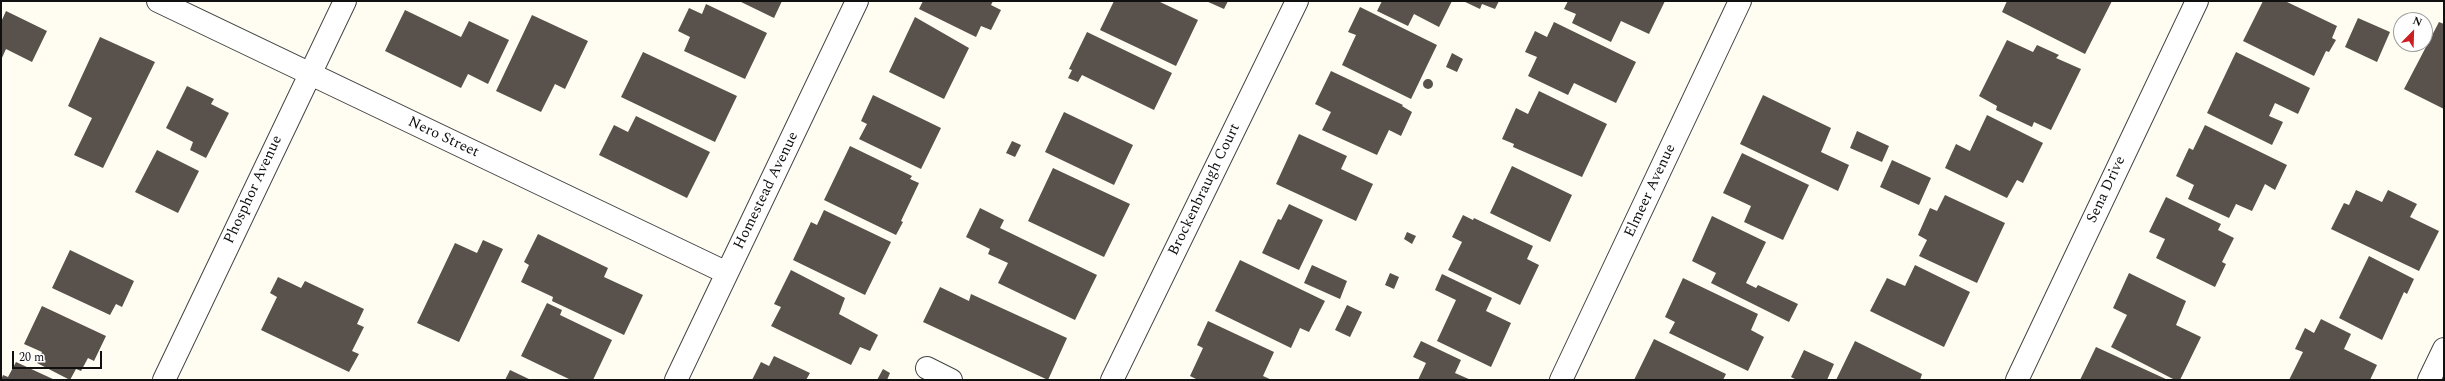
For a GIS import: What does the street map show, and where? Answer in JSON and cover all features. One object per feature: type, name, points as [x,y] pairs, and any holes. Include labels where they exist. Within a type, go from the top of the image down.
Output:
[{"type":"street","name":"Nero Street","points":[[158,1],[727,273]]},
{"type":"street","name":"Phosphor Avenue","points":[[164,380],[345,1]]},
{"type":"street","name":"Homestead Avenue","points":[[676,380],[857,1]]},
{"type":"street","name":"Brockenbraugh Court","points":[[1112,380],[1297,1]]},
{"type":"street","name":"Elmeer Avenue","points":[[1561,380],[1740,1]]},
{"type":"street","name":"Sena Drive","points":[[2018,380],[2197,1]]},
{"type":"street","points":[[2429,380],[2444,349]]},
{"type":"street","points":[[927,368],[951,380]]},
{"type":"building","points":[[739,1],[782,1],[774,18]]},
{"type":"building","points":[[923,1],[993,1],[991,5],[1001,10],[991,30],[981,26],[976,37],[919,9]]},
{"type":"building","points":[[1114,1],[1158,1],[1198,20],[1176,66],[1100,30]]},
{"type":"building","points":[[1206,1],[1228,1],[1224,9]]},
{"type":"building","points":[[1382,1],[1452,1],[1439,27],[1414,14],[1408,26],[1377,11]]},
{"type":"building","points":[[1463,1],[1499,1],[1495,9],[1482,4],[1480,9]]},
{"type":"building","points":[[1568,1],[1665,1],[1649,34],[1621,21],[1611,42],[1572,23],[1576,14],[1564,9]]},
{"type":"building","points":[[2007,1],[2112,1],[2085,54],[2002,12]]},
{"type":"building","points":[[2263,1],[2285,1],[2337,26],[2332,38],[2336,40],[2329,52],[2326,51],[2314,76],[2243,41]]},
{"type":"building","points":[[706,4],[767,33],[745,79],[684,51],[690,37],[678,31],[689,8],[702,14]]},
{"type":"building","points":[[1360,7],[1437,45],[1411,99],[1342,65],[1356,35],[1348,32]]},
{"type":"building","points":[[405,10],[461,37],[469,21],[509,40],[488,84],[468,74],[461,88],[385,51]]},
{"type":"building","points":[[6,11],[47,31],[32,62],[6,49],[1,60],[1,22]]},
{"type":"building","points":[[532,15],[588,41],[565,89],[555,84],[541,112],[496,91]]},
{"type":"building","points":[[915,17],[969,48],[944,99],[889,72]]},
{"type":"building","points":[[2358,18],[2390,32],[2377,62],[2345,47]]},
{"type":"building","points":[[1554,22],[1636,62],[1616,103],[1574,83],[1568,95],[1528,76],[1537,57],[1525,52],[1535,31],[1547,37]]},
{"type":"building","points":[[2439,22],[2444,24],[2444,109],[2404,89],[2423,52],[2433,52],[2433,33]]},
{"type":"building","points":[[1087,32],[1172,73],[1154,110],[1082,75],[1078,82],[1068,78],[1072,70],[1069,69]]},
{"type":"building","points":[[100,37],[155,62],[103,168],[74,155],[92,118],[68,106]]},
{"type":"building","points":[[2007,40],[2033,52],[2037,45],[2059,55],[2056,58],[2081,69],[2051,130],[2034,122],[2032,127],[1996,110],[1997,106],[1979,96]]},
{"type":"building","points":[[643,52],[737,96],[715,142],[621,97]]},
{"type":"building","points":[[2236,52],[2310,88],[2298,114],[2275,103],[2269,116],[2283,122],[2272,145],[2207,113]]},
{"type":"building","points":[[1452,53],[1463,59],[1457,72],[1446,67]]},
{"type":"building","points":[[1331,71],[1403,105],[1402,106],[1412,112],[1401,136],[1389,130],[1377,155],[1322,130],[1331,112],[1315,104]]},
{"type":"building","points":[[1428,79],[1433,84],[1428,89],[1423,84]]},
{"type":"building","points":[[187,86],[214,99],[211,104],[229,113],[206,158],[190,150],[193,142],[166,128]]},
{"type":"building","points":[[1539,91],[1607,124],[1582,177],[1513,147],[1514,144],[1502,139],[1516,108],[1528,114]]},
{"type":"building","points":[[873,95],[941,128],[921,169],[859,139],[867,124],[861,121]]},
{"type":"building","points":[[1763,95],[1831,128],[1821,152],[1849,165],[1838,191],[1740,144]]},
{"type":"building","points":[[1064,112],[1133,145],[1114,185],[1045,152]]},
{"type":"building","points":[[1987,115],[2043,143],[2023,183],[2017,180],[2007,198],[1945,168],[1956,144],[1970,151]]},
{"type":"building","points":[[636,116],[710,152],[687,198],[599,155],[614,125],[628,132]]},
{"type":"building","points":[[2205,125],[2287,165],[2275,190],[2265,184],[2252,211],[2236,204],[2229,218],[2188,199],[2194,185],[2176,176],[2189,148],[2193,150]]},
{"type":"building","points":[[1857,131],[1889,146],[1882,162],[1850,148]]},
{"type":"building","points":[[1299,134],[1347,156],[1341,169],[1373,184],[1356,221],[1276,184]]},
{"type":"building","points":[[1012,141],[1021,145],[1015,157],[1006,153]]},
{"type":"building","points":[[850,146],[912,176],[910,179],[919,183],[896,235],[824,200]]},
{"type":"building","points":[[157,150],[199,171],[178,213],[135,192]]},
{"type":"building","points":[[1742,153],[1809,185],[1783,240],[1744,222],[1751,206],[1723,193]]},
{"type":"building","points":[[1892,160],[1931,178],[1919,205],[1880,187]]},
{"type":"building","points":[[1512,166],[1572,195],[1550,242],[1490,213]]},
{"type":"building","points":[[1053,168],[1130,204],[1104,257],[1028,221]]},
{"type":"building","points":[[2356,190],[2382,202],[2388,190],[2417,204],[2410,217],[2439,231],[2419,271],[2331,229],[2344,203],[2349,205]]},
{"type":"building","points":[[1945,195],[2005,223],[1977,283],[1919,256],[1927,240],[1918,235],[1930,208],[1937,211]]},
{"type":"building","points":[[2166,197],[2221,224],[2218,230],[2234,238],[2222,262],[2226,264],[2215,287],[2156,258],[2165,239],[2149,232]]},
{"type":"building","points":[[1289,204],[1323,220],[1299,270],[1262,253],[1278,219],[1281,220]]},
{"type":"building","points":[[980,208],[1004,220],[1000,228],[1097,275],[1075,320],[998,283],[1008,263],[988,254],[990,249],[966,237]]},
{"type":"building","points":[[824,210],[891,242],[865,295],[793,260],[811,222],[817,225]]},
{"type":"building","points":[[1463,215],[1473,220],[1474,218],[1533,246],[1527,259],[1539,265],[1520,305],[1448,270],[1462,242],[1452,237]]},
{"type":"building","points":[[1712,216],[1766,242],[1746,283],[1756,288],[1758,285],[1798,304],[1789,322],[1711,283],[1716,273],[1692,261]]},
{"type":"building","points":[[1407,232],[1416,236],[1412,244],[1404,239]]},
{"type":"building","points":[[538,234],[608,268],[604,277],[643,295],[624,335],[552,301],[553,297],[521,282],[529,265],[524,262]]},
{"type":"building","points":[[483,240],[503,249],[459,342],[417,323],[455,243],[477,253]]},
{"type":"building","points":[[70,250],[134,281],[122,307],[116,304],[110,315],[52,288]]},
{"type":"building","points":[[2369,256],[2414,279],[2407,294],[2404,292],[2382,340],[2339,318]]},
{"type":"building","points":[[1240,260],[1325,301],[1309,332],[1300,328],[1291,348],[1215,311]]},
{"type":"building","points":[[1312,265],[1347,281],[1340,299],[1304,283]]},
{"type":"building","points":[[1915,265],[1970,292],[1944,347],[1870,311],[1887,278],[1905,286]]},
{"type":"building","points":[[791,270],[845,298],[839,314],[878,335],[870,351],[860,347],[851,365],[771,326],[781,307],[774,304]]},
{"type":"building","points":[[1390,273],[1399,277],[1394,289],[1385,285]]},
{"type":"building","points":[[2129,273],[2186,301],[2176,325],[2201,337],[2180,380],[2175,380],[2111,347],[2127,315],[2113,308]]},
{"type":"building","points":[[1442,274],[1492,298],[1486,311],[1511,323],[1491,367],[1437,341],[1456,300],[1435,290]]},
{"type":"building","points":[[278,277],[301,288],[305,281],[364,309],[357,324],[364,327],[352,351],[359,354],[349,372],[261,330],[277,297],[270,293]]},
{"type":"building","points":[[1683,278],[1758,314],[1751,330],[1764,337],[1748,371],[1669,333],[1675,322],[1665,317]]},
{"type":"building","points":[[940,287],[969,301],[971,294],[1067,338],[1048,380],[923,322]]},
{"type":"building","points":[[547,303],[562,310],[560,315],[612,340],[593,380],[571,380],[521,356]]},
{"type":"building","points":[[1347,305],[1362,312],[1350,337],[1335,330]]},
{"type":"building","points":[[42,306],[106,336],[94,361],[88,358],[81,371],[76,369],[70,380],[37,363],[42,352],[24,344]]},
{"type":"building","points":[[2321,319],[2351,334],[2344,349],[2377,365],[2370,380],[2289,380],[2303,352],[2295,349],[2305,328],[2314,333]]},
{"type":"building","points":[[1208,321],[1274,352],[1263,376],[1272,380],[1198,380],[1190,376],[1203,348],[1197,345]]},
{"type":"building","points":[[1654,339],[1726,374],[1723,380],[1634,380]]},
{"type":"building","points":[[1421,341],[1461,360],[1455,373],[1471,380],[1418,380],[1426,363],[1413,357]]},
{"type":"building","points":[[1855,341],[1922,374],[1920,380],[1836,380]]},
{"type":"building","points":[[2096,347],[2168,380],[2080,380]]},
{"type":"building","points":[[1804,350],[1834,364],[1827,380],[1797,380],[1791,377]]},
{"type":"building","points":[[774,356],[810,373],[806,380],[752,380],[761,362],[769,366]]},
{"type":"building","points":[[16,362],[55,380],[1,380],[3,375],[8,377]]},
{"type":"building","points":[[883,369],[890,373],[887,380],[877,380]]},
{"type":"building","points":[[510,370],[531,380],[505,380]]}]
